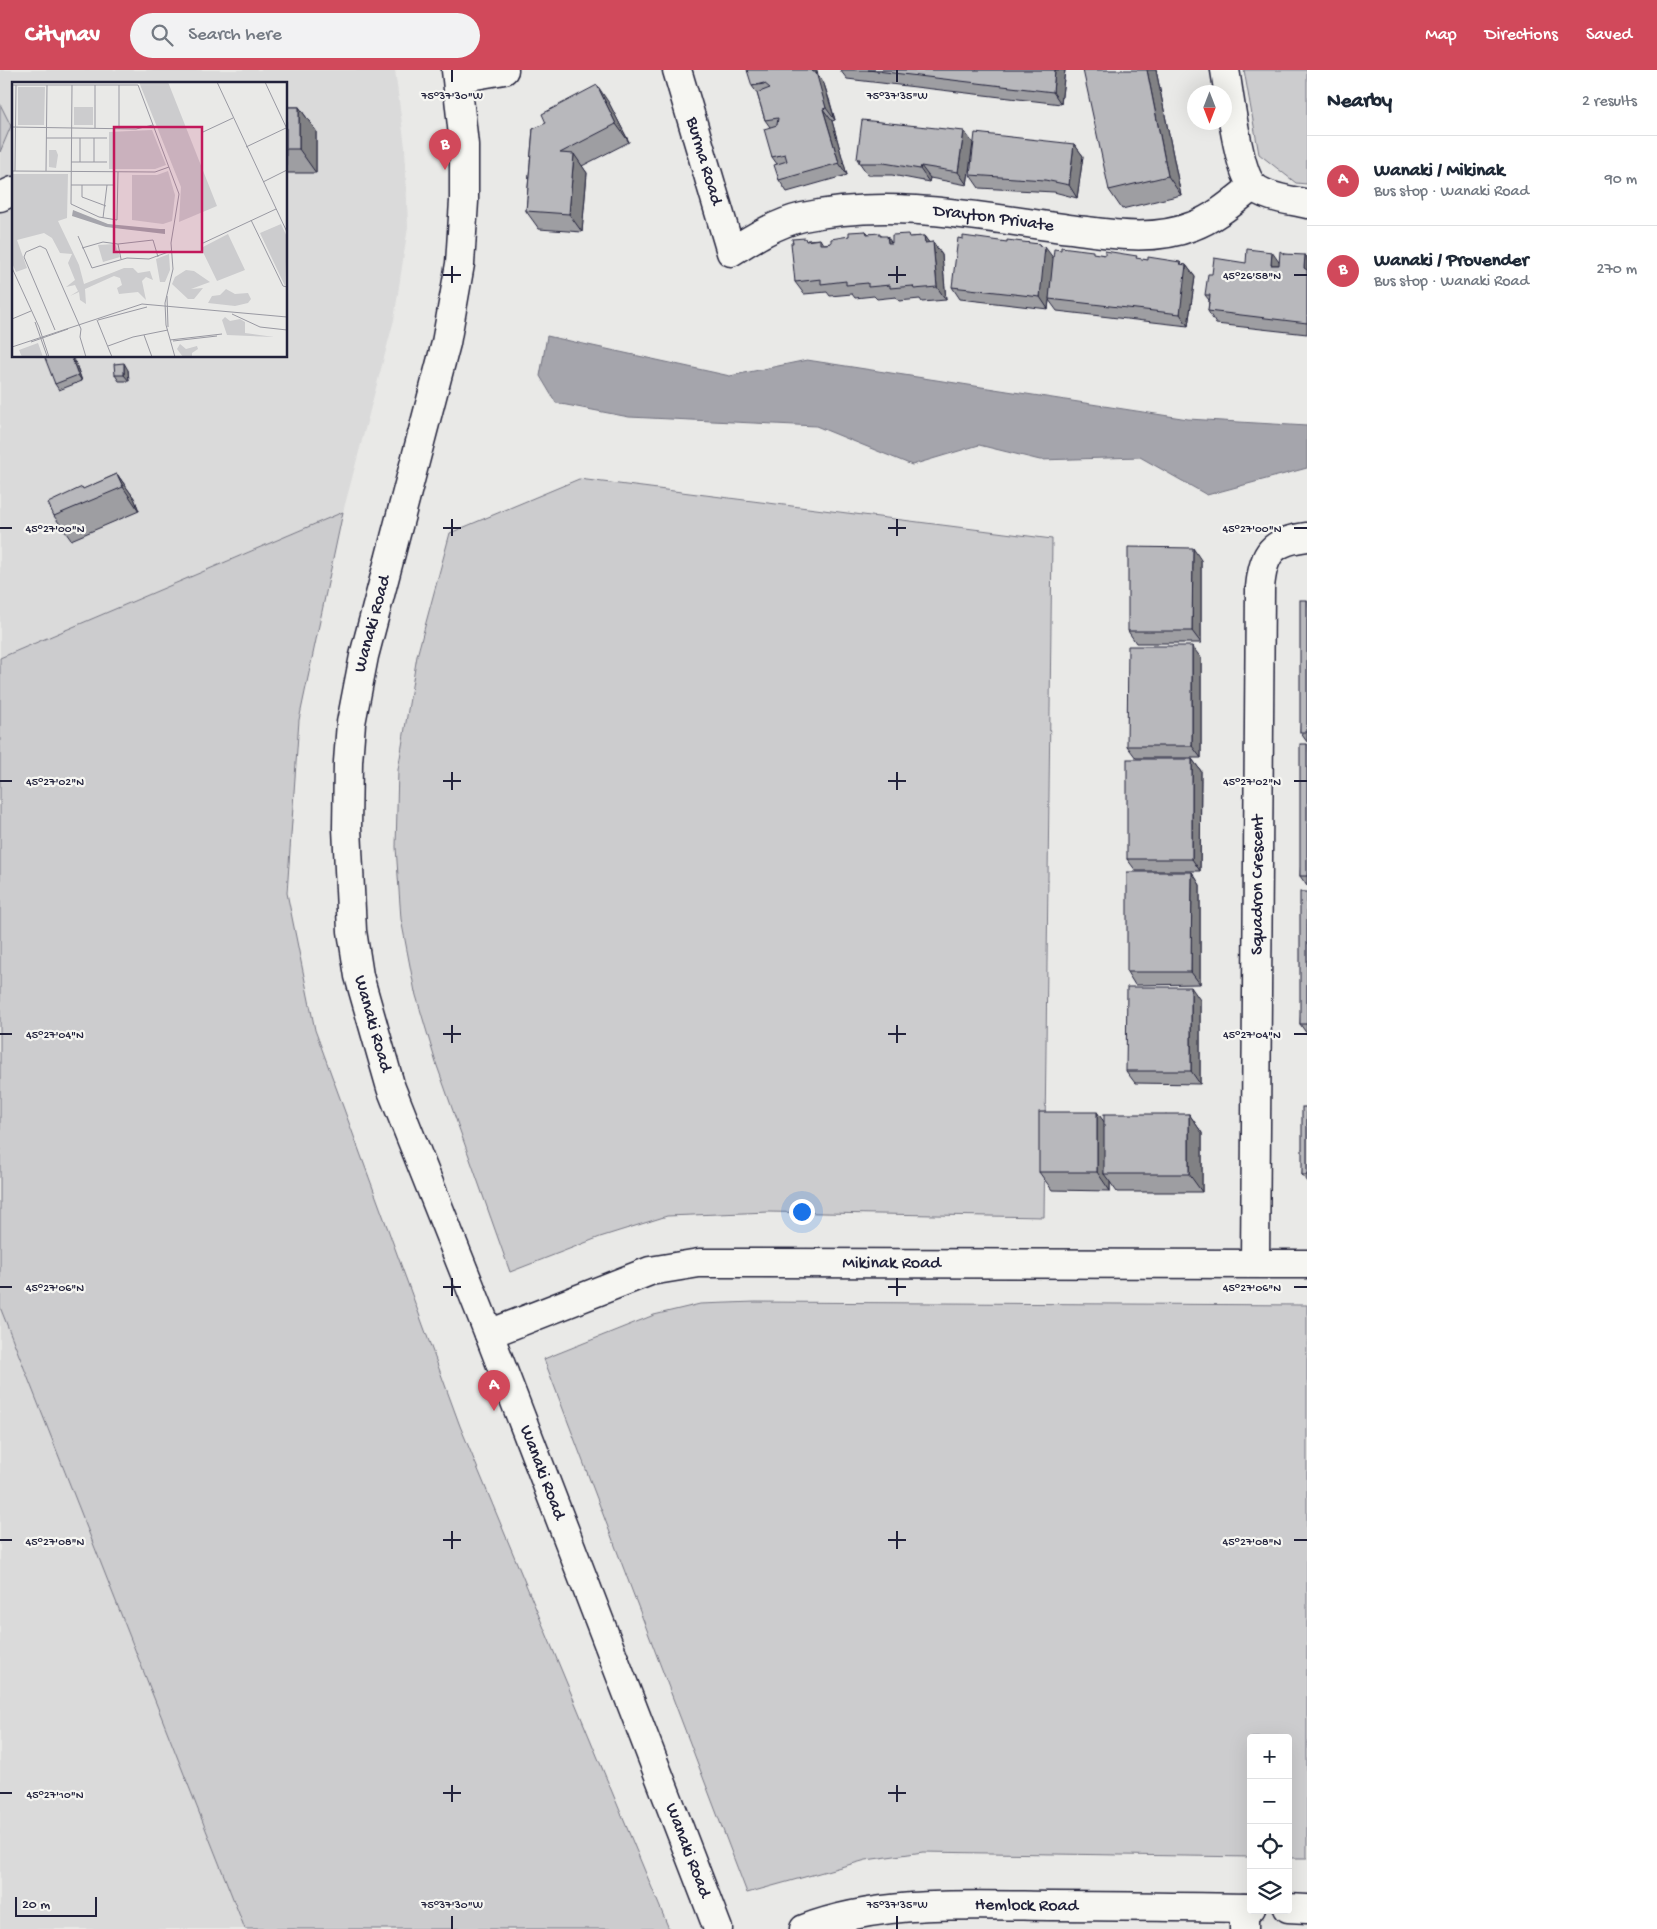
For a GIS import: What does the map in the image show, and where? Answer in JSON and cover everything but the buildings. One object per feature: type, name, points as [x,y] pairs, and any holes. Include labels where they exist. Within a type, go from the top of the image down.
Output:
[{"type":"street","points":[[457,74],[504,70]]},
{"type":"street","name":"Burma Road","points":[[677,70],[732,252]]},
{"type":"street","points":[[1225,70],[1245,173],[1253,186],[1267,194],[1307,204]]},
{"type":"street","name":"Wanaki Road","points":[[457,74],[464,145],[464,201],[457,280],[446,343],[357,684],[348,762],[347,828],[352,931],[358,976],[391,1088],[489,1334],[718,1929]]},
{"type":"street","name":"Drayton Private","points":[[732,252],[754,237],[801,217],[874,208],[915,209],[1120,236],[1169,233],[1194,226],[1214,215],[1253,186]]},
{"type":"street","points":[[0,197],[12,191]]},
{"type":"street","name":"Squadron Crescent","points":[[1255,1263],[1260,588],[1266,557],[1276,545],[1288,540],[1307,537]]},
{"type":"street","name":"Mikinak Road","points":[[489,1334],[650,1271],[674,1265],[699,1263],[1307,1264]]},
{"type":"street","name":"Hemlock Road","points":[[804,1929],[825,1921],[854,1914],[916,1907],[979,1905],[1246,1915]]},
{"type":"street","points":[[1292,1908],[1307,1909]]},
{"type":"shaded area","points":[[0,70],[395,70],[405,147],[408,227],[394,320],[343,512],[0,658]]},
{"type":"shaded area","points":[[1244,70],[1307,70],[1307,184],[1296,183],[1259,154]]},
{"type":"shaded area","points":[[0,104],[11,126],[0,152]]},
{"type":"shaded area","points":[[547,336],[730,376],[807,360],[1188,419],[1307,426],[1307,468],[1207,495],[1140,457],[1040,460],[979,445],[912,465],[816,426],[629,417],[556,403],[540,376]]},
{"type":"shaded area","points":[[579,479],[1052,539],[1044,1217],[769,1212],[667,1216],[600,1237],[510,1272],[436,1063],[415,992],[401,919],[396,847],[398,770],[417,656],[450,533]]},
{"type":"shaded area","points":[[343,512],[299,720],[287,893],[315,1030],[460,1426],[669,1929],[245,1929],[0,1307],[0,658]]},
{"type":"shaded area","points":[[755,1302],[1307,1305],[1307,1858],[1292,1858],[1292,1734],[1247,1734],[1247,1857],[923,1852],[866,1860],[747,1893],[544,1359],[654,1315],[700,1304]]},
{"type":"shaded area","points":[[0,1307],[245,1929],[0,1929]]},
{"type":"place","name":"Wanaki / Provender","points":[[445,170]]},
{"type":"place","name":"Wanaki / Mikinak","points":[[494,1411]]}]
